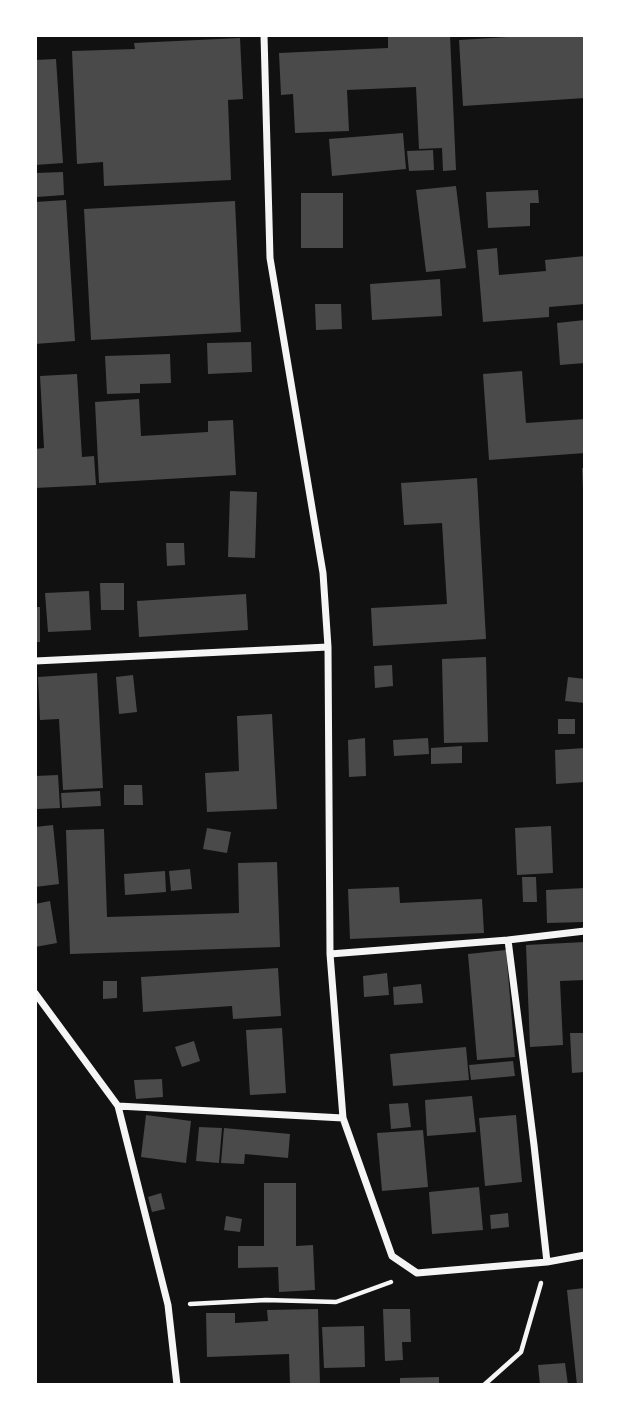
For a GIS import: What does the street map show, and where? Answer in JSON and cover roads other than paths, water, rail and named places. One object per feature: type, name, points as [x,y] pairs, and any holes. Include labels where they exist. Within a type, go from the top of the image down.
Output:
[{"type":"street","points":[[264,35],[270,258],[323,573],[328,647],[330,954],[343,1118],[392,1256],[417,1273],[547,1262],[585,1255]]},
{"type":"street","points":[[35,661],[328,647]]},
{"type":"street","points":[[330,954],[585,931]]},
{"type":"street","points":[[508,940],[547,1262]]},
{"type":"street","points":[[35,993],[118,1106],[168,1305],[177,1385]]},
{"type":"street","points":[[118,1106],[343,1118]]}]
